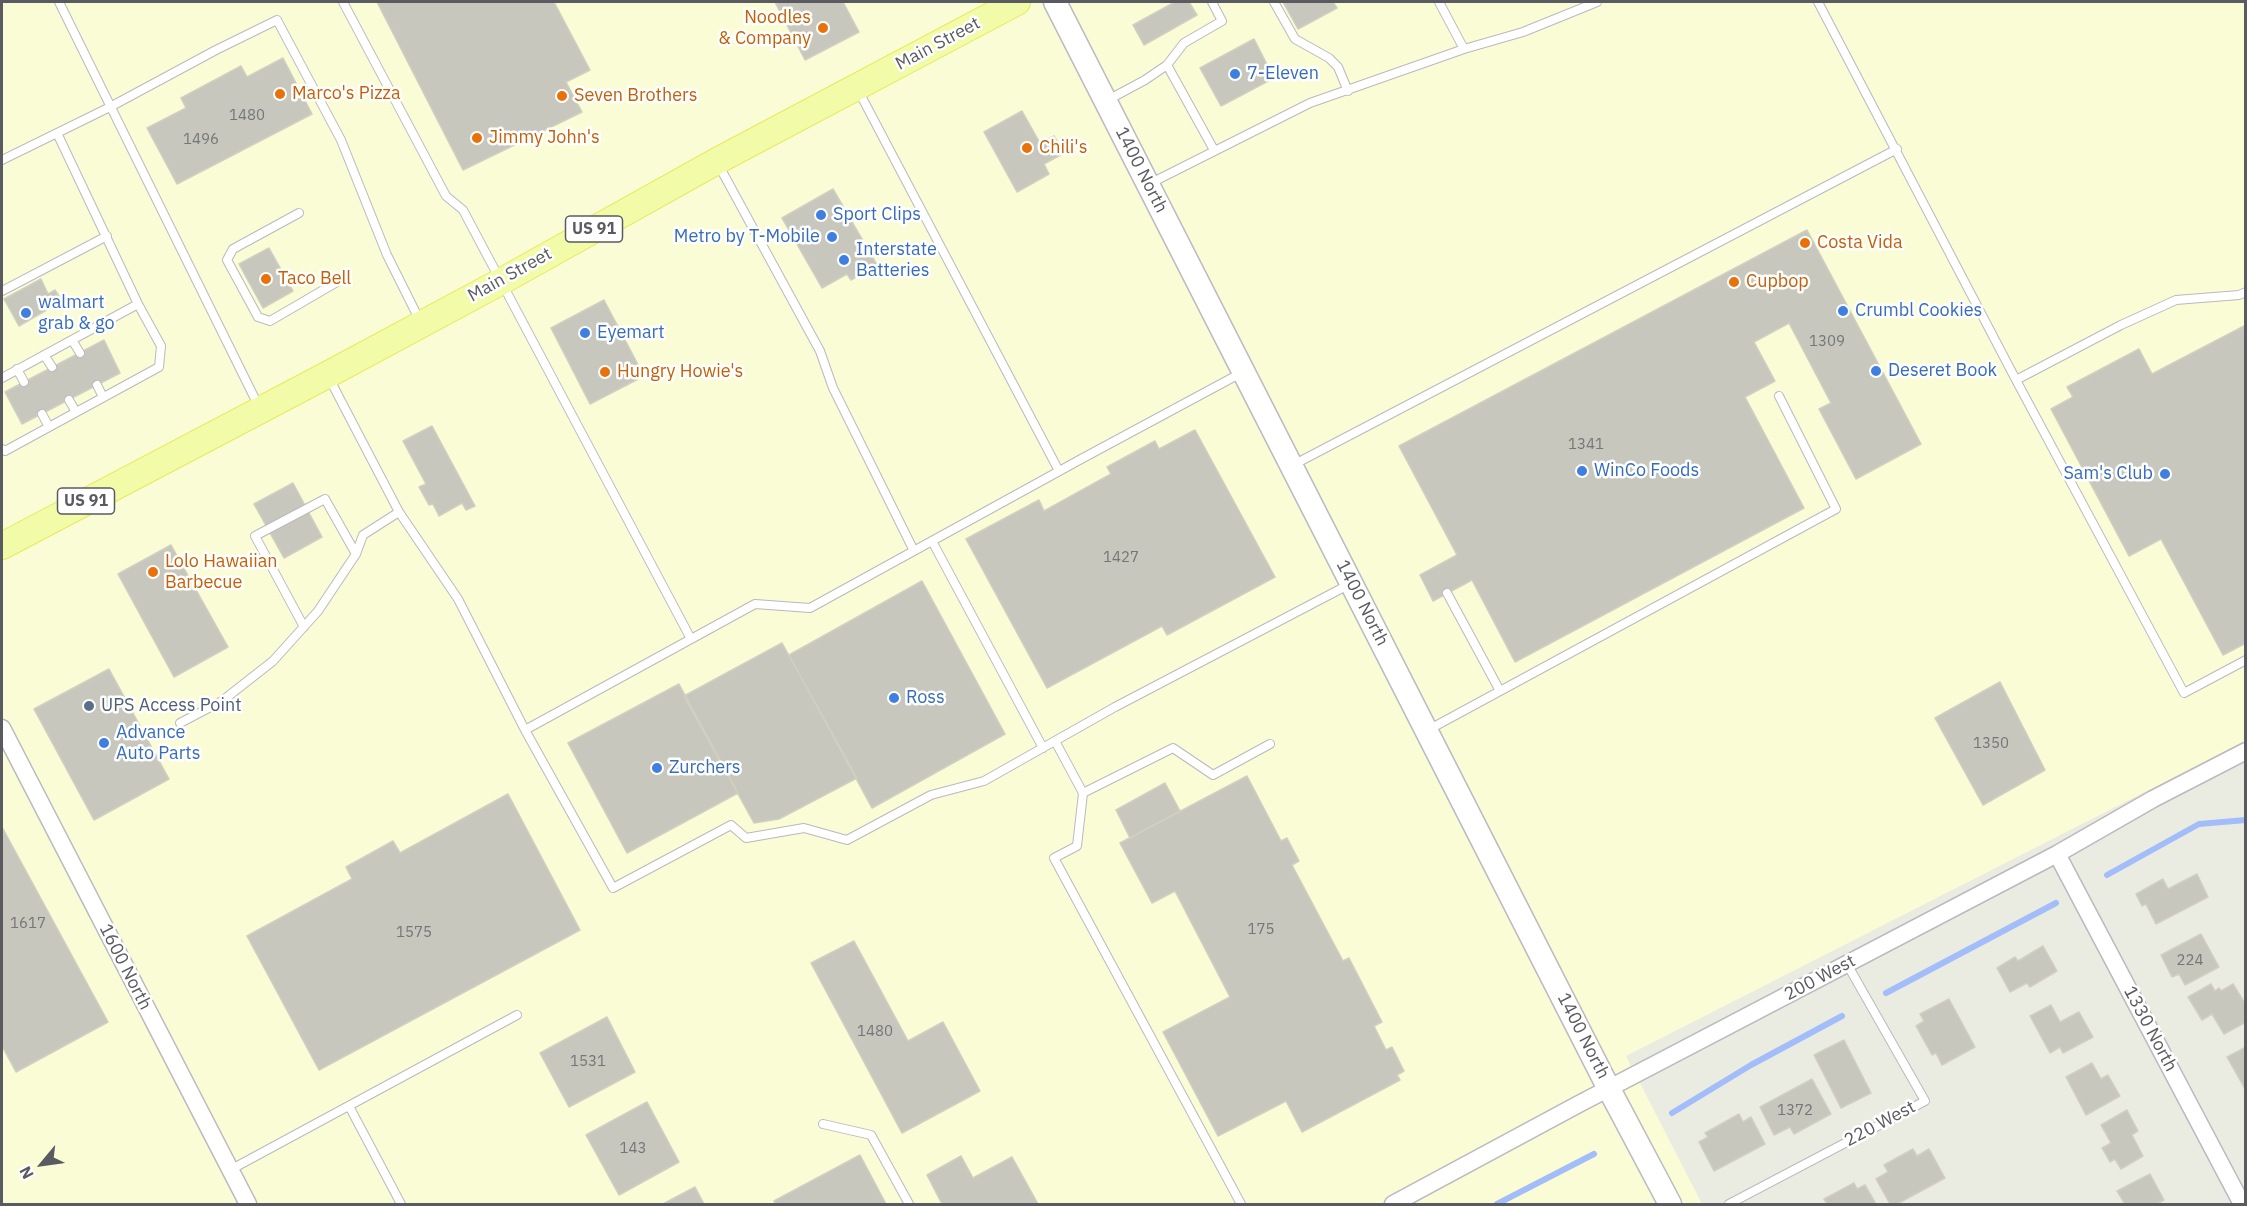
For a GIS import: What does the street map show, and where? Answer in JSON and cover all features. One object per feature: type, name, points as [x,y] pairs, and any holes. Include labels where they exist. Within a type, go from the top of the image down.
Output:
[{"type":"main road","name":"Main Street","points":[[2,546],[327,375],[717,161],[1017,2]]},
{"type":"main road","name":"1400 North","points":[[1055,2],[1609,1089],[1670,1204]]},
{"type":"street","name":"1600 North","points":[[2,728],[248,1204]]},
{"type":"street","name":"200 West","points":[[1393,1204],[2057,854],[2153,799],[2246,751]]},
{"type":"street","name":"1330 North","points":[[2057,854],[2242,1204]]},
{"type":"lane","points":[[58,2],[260,410]]},
{"type":"lane","points":[[343,2],[446,196],[463,210],[691,639]]},
{"type":"lane","points":[[1106,101],[1167,65],[1184,43],[1222,21],[1212,2]]},
{"type":"lane","points":[[1274,2],[1295,39],[1329,58],[1338,67],[1348,91]]},
{"type":"lane","points":[[1439,2],[1464,49]]},
{"type":"lane","points":[[1818,2],[2016,380],[2184,693],[2246,660]]},
{"type":"lane","points":[[1148,184],[1310,103],[1464,49],[1523,32],[1592,3]]},
{"type":"lane","points":[[2,160],[278,20],[341,140],[387,255],[422,323]]},
{"type":"lane","points":[[1167,65],[1214,150]]},
{"type":"lane","points":[[856,87],[1059,471]]},
{"type":"lane","points":[[2,449],[5,451],[159,367],[161,346],[138,304],[57,133]]},
{"type":"lane","points":[[1291,466],[1897,149]]},
{"type":"lane","points":[[717,161],[820,351],[833,388],[914,551]]},
{"type":"lane","points":[[299,213],[233,249],[227,260],[258,317],[270,321],[337,282]]},
{"type":"lane","points":[[2,291],[107,236]]},
{"type":"lane","points":[[2016,380],[2121,325],[2176,300],[2239,295],[2246,291]]},
{"type":"lane","points":[[2,378],[138,304]]},
{"type":"lane","points":[[72,340],[80,353]]},
{"type":"lane","points":[[44,355],[52,368]]},
{"type":"lane","points":[[17,369],[24,382]]},
{"type":"lane","points":[[525,730],[755,604],[810,608],[1244,372]]},
{"type":"lane","points":[[327,375],[399,512],[458,599],[525,730],[613,888],[731,825],[746,838],[804,828],[847,840],[931,795],[984,781],[1115,707],[1352,583]]},
{"type":"lane","points":[[97,385],[104,397]]},
{"type":"lane","points":[[1426,730],[1836,509],[1779,396]]},
{"type":"lane","points":[[69,400],[76,412]]},
{"type":"lane","points":[[42,414],[49,427]]},
{"type":"lane","points":[[304,627],[255,536],[325,499],[356,554]]},
{"type":"lane","points":[[180,723],[222,702],[273,661],[318,611],[356,554],[363,535],[399,512]]},
{"type":"lane","points":[[932,541],[1043,748]]},
{"type":"lane","points":[[1447,593],[1500,691]]},
{"type":"lane","points":[[1055,741],[1083,793],[1077,846],[1054,858],[1241,1204]]},
{"type":"lane","points":[[1083,793],[1173,747],[1213,775],[1270,744]]},
{"type":"lane","name":"220 West","points":[[1729,1204],[1925,1101],[1847,964]]},
{"type":"lane","points":[[230,1170],[517,1015]]},
{"type":"lane","points":[[349,1106],[401,1204]]},
{"type":"lane","points":[[823,1124],[871,1135],[909,1204]]},
{"type":"shaded area","points":[[2,2],[2245,2],[2245,741],[1626,1056],[1702,1204],[2,1204]]},
{"type":"building","points":[[377,2],[554,2],[590,70],[566,82],[582,112],[463,170]]},
{"type":"building","points":[[775,2],[843,2],[859,32],[805,60]]},
{"type":"building","points":[[1175,2],[1189,2],[1197,15],[1144,45],[1133,25]]},
{"type":"building","points":[[1283,2],[1333,2],[1337,8],[1298,29]]},
{"type":"building","points":[[1254,39],[1274,78],[1221,106],[1200,68]]},
{"type":"building","points":[[283,58],[312,114],[177,184],[147,128],[186,108],[181,98],[241,66],[247,77]]},
{"type":"building","name":"Chili's","points":[[1022,111],[1040,143],[1054,136],[1064,153],[1044,164],[1049,174],[1017,192],[984,132]]},
{"type":"building","points":[[833,189],[877,265],[851,280],[847,274],[822,288],[782,218]]},
{"type":"building","points":[[1807,230],[1921,444],[1856,479],[1819,409],[1831,403],[1789,323],[1754,342],[1775,381],[1745,397],[1804,508],[1515,662],[1472,580],[1433,601],[1420,575],[1457,555],[1399,446]]},
{"type":"building","points":[[269,248],[293,291],[263,308],[239,264]]},
{"type":"building","name":"walmart grab & go","points":[[41,279],[48,294],[55,290],[62,301],[19,326],[4,299]]},
{"type":"building","points":[[604,300],[644,376],[590,404],[551,328]]},
{"type":"building","name":"Sam's Club","points":[[2246,325],[2246,643],[2223,655],[2161,539],[2129,556],[2051,409],[2073,397],[2067,387],[2139,349],[2152,374]]},
{"type":"building","points":[[104,340],[120,373],[22,424],[5,392]]},
{"type":"building","points":[[432,426],[475,506],[466,510],[462,503],[439,516],[433,504],[429,505],[419,487],[426,484],[403,441]]},
{"type":"building","points":[[1195,430],[1275,577],[1167,635],[1162,626],[1047,688],[966,539],[1039,500],[1044,511],[1111,474],[1107,467],[1155,441],[1159,449]]},
{"type":"building","points":[[293,483],[322,537],[284,558],[254,504]]},
{"type":"building","points":[[171,545],[228,647],[174,677],[118,574]]},
{"type":"building","points":[[922,581],[1005,734],[872,808],[789,655]]},
{"type":"building","points":[[782,643],[857,778],[779,819],[754,823],[684,696]]},
{"type":"building","points":[[109,669],[169,779],[94,820],[34,709]]},
{"type":"building","points":[[2000,682],[2045,770],[1983,805],[1935,718]]},
{"type":"building","points":[[679,684],[738,793],[627,853],[568,743]]},
{"type":"building","points":[[1247,776],[1281,841],[1287,838],[1299,861],[1292,865],[1343,961],[1349,958],[1382,1022],[1374,1026],[1386,1050],[1392,1047],[1404,1071],[1397,1075],[1400,1080],[1302,1132],[1286,1101],[1218,1136],[1163,1032],[1230,997],[1175,891],[1152,903],[1120,843]]},
{"type":"building","points":[[1165,783],[1180,811],[1130,838],[1116,810]]},
{"type":"building","points":[[508,794],[580,930],[319,1070],[247,936],[352,879],[346,867],[393,841],[400,853]]},
{"type":"building","points":[[2,827],[108,1022],[16,1072],[2,1046]]},
{"type":"building","points":[[2197,874],[2208,897],[2156,924],[2146,904],[2142,906],[2136,894],[2163,879],[2168,889]]},
{"type":"building","points":[[2201,934],[2219,967],[2185,985],[2179,974],[2172,977],[2161,955]]},
{"type":"building","points":[[854,941],[908,1041],[943,1022],[980,1091],[902,1133],[811,963]]},
{"type":"building","points":[[2043,946],[2057,971],[2030,987],[2027,983],[2010,992],[1997,968],[2015,957],[2018,961]]},
{"type":"building","points":[[2211,984],[2215,991],[2219,988],[2221,991],[2233,984],[2246,1005],[2246,1022],[2224,1034],[2212,1014],[2202,1020],[2188,997]]},
{"type":"building","points":[[1949,999],[1975,1047],[1942,1065],[1936,1053],[1932,1055],[1916,1026],[1924,1021],[1920,1014]]},
{"type":"building","points":[[2051,1005],[2060,1022],[2079,1012],[2093,1037],[2063,1053],[2060,1047],[2050,1053],[2030,1016]]},
{"type":"building","points":[[607,1017],[635,1072],[569,1107],[540,1053]]},
{"type":"building","points":[[1844,1040],[1871,1093],[1841,1108],[1814,1055]]},
{"type":"building","points":[[2246,1047],[2246,1089],[2245,1089],[2227,1057]]},
{"type":"building","points":[[2092,1063],[2101,1079],[2108,1075],[2120,1096],[2086,1115],[2066,1077]]},
{"type":"building","points":[[1812,1079],[1831,1114],[1794,1134],[1790,1127],[1774,1135],[1760,1107]]},
{"type":"building","points":[[647,1102],[679,1162],[619,1195],[586,1135]]},
{"type":"building","points":[[2127,1110],[2138,1131],[2132,1135],[2143,1156],[2121,1169],[2115,1159],[2110,1162],[2102,1148],[2111,1143],[2101,1125]]},
{"type":"building","points":[[1739,1114],[1743,1122],[1751,1117],[1765,1144],[1714,1171],[1699,1142],[1708,1137],[1705,1133]]},
{"type":"building","points":[[1913,1149],[1917,1156],[1929,1149],[1945,1178],[1897,1204],[1890,1204],[1876,1179],[1888,1172],[1884,1165]]},
{"type":"building","points":[[860,1155],[886,1204],[776,1204],[774,1201]]},
{"type":"building","points":[[961,1156],[973,1178],[1012,1157],[1038,1204],[942,1204],[927,1175]]},
{"type":"building","points":[[2150,1174],[2164,1200],[2156,1204],[2125,1204],[2117,1191]]},
{"type":"building","points":[[1854,1183],[1857,1189],[1865,1185],[1876,1204],[1827,1204],[1824,1199]]},
{"type":"building","points":[[695,1187],[704,1204],[663,1204]]},
{"type":"waterway","points":[[2107,875],[2199,824],[2246,820]]},
{"type":"waterway","points":[[1886,993],[2056,903]]},
{"type":"waterway","points":[[1672,1113],[1751,1065],[1842,1016]]},
{"type":"waterway","points":[[1497,1204],[1594,1154]]},
{"type":"place","name":"Noodles & Company","points":[[823,28]]},
{"type":"place","name":"7-Eleven","points":[[1235,74]]},
{"type":"place","name":"Marco's Pizza","points":[[280,94]]},
{"type":"place","name":"Seven Brothers","points":[[562,96]]},
{"type":"place","name":"Jimmy John's","points":[[477,138]]},
{"type":"place","name":"Chili's","points":[[1027,148]]},
{"type":"place","name":"Sport Clips","points":[[821,215]]},
{"type":"place","name":"Metro by T-Mobile","points":[[832,237]]},
{"type":"place","name":"Costa Vida","points":[[1805,243]]},
{"type":"place","name":"Interstate Batteries","points":[[844,260]]},
{"type":"place","name":"Taco Bell","points":[[266,279]]},
{"type":"place","name":"Cupbop","points":[[1734,282]]},
{"type":"place","name":"Crumbl Cookies","points":[[1843,311]]},
{"type":"place","name":"walmart grab & go","points":[[26,313]]},
{"type":"place","name":"Eyemart","points":[[585,333]]},
{"type":"place","name":"Deseret Book","points":[[1876,371]]},
{"type":"place","name":"Hungry Howie's","points":[[605,372]]},
{"type":"place","name":"WinCo Foods","points":[[1582,471]]},
{"type":"place","name":"Sam's Club","points":[[2165,474]]},
{"type":"place","name":"Lolo Hawaiian Barbecue","points":[[153,572]]},
{"type":"place","name":"Ross","points":[[894,698]]},
{"type":"place","name":"UPS Access Point","points":[[89,706]]},
{"type":"place","name":"Advance Auto Parts","points":[[104,743]]},
{"type":"place","name":"Zurchers","points":[[657,768]]}]
